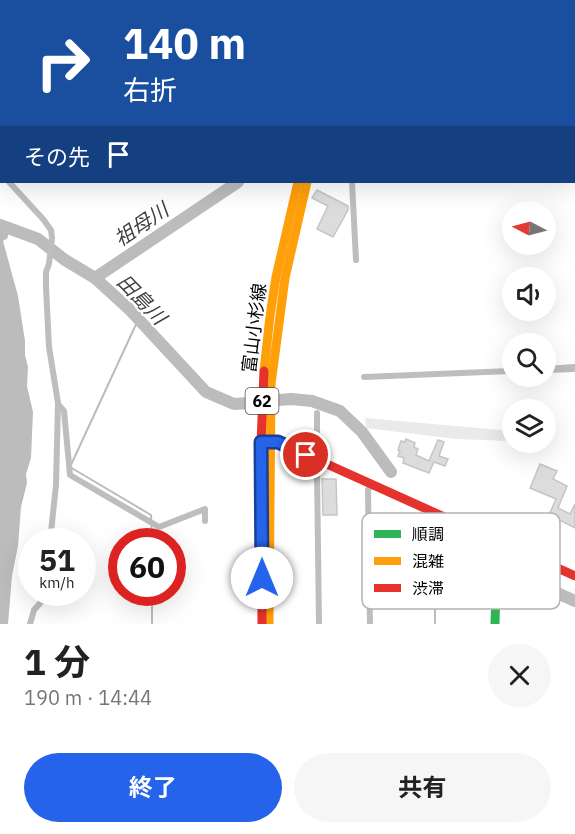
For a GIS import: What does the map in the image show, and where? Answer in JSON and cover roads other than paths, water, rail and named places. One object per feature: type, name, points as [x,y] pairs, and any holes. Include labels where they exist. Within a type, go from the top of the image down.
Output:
[{"type":"main road","name":"富山小杉線","points":[[269,624],[263,383],[270,316],[284,238],[298,183]]},
{"type":"main road","name":"富山小杉線","points":[[262,624],[266,442],[271,384],[285,278],[307,183]]},
{"type":"main road","points":[[266,442],[278,442],[435,513]]},
{"type":"main road","points":[[560,569],[575,576]]},
{"type":"street","points":[[10,183],[43,219],[51,230],[52,238],[46,272],[46,287],[49,346],[58,403],[56,485],[51,528]]},
{"type":"street","points":[[352,183],[356,260]]},
{"type":"street","points":[[556,370],[575,369]]},
{"type":"street","points":[[364,377],[502,371]]},
{"type":"street","points":[[58,403],[64,411],[70,475],[159,526],[205,509],[206,521]]},
{"type":"street","points":[[317,413],[317,445]]},
{"type":"street","points":[[317,471],[319,624]]},
{"type":"street","points":[[368,513],[368,490],[372,484]]},
{"type":"street","points":[[30,624],[38,606]]},
{"type":"street","points":[[370,609],[370,624]]},
{"type":"waterway","name":"祖母川","points":[[95,278],[237,183]]},
{"type":"waterway","name":"田島川","points":[[0,225],[38,239],[65,260],[95,278],[129,309],[206,392],[234,404],[249,403]]},
{"type":"waterway","points":[[138,320],[70,467],[151,515],[151,528]]},
{"type":"waterway","points":[[556,366],[575,365]]},
{"type":"waterway","name":"田島川","points":[[279,400],[312,401],[340,411],[362,432],[391,472]]},
{"type":"waterway","points":[[315,444],[315,456]]},
{"type":"waterway","name":"田島川","points":[[560,594],[575,601]]},
{"type":"waterway","points":[[152,606],[152,624]]},
{"type":"waterway","points":[[435,609],[435,624]]},
{"type":"tunnel","points":[[317,445],[317,471]]}]
